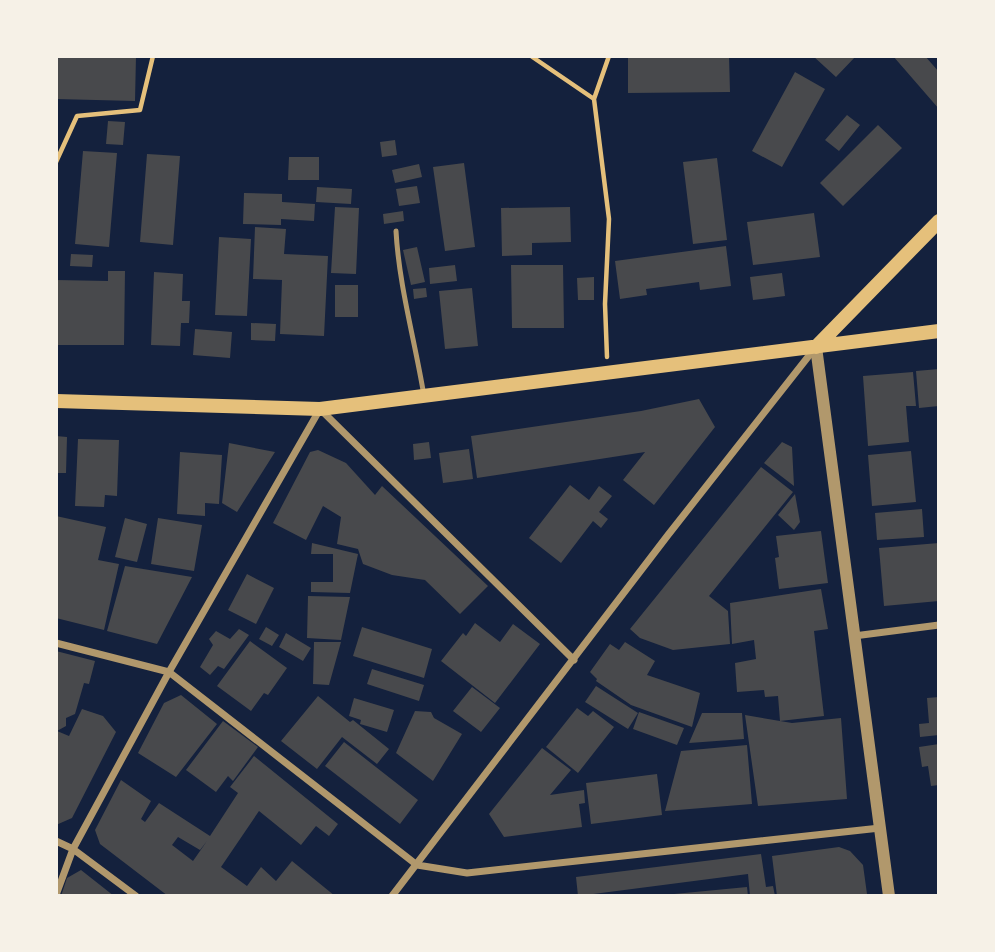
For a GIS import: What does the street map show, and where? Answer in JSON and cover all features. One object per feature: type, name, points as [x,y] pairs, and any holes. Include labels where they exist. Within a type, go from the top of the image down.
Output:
[{"type":"main road","points":[[816,347],[939,221]]},
{"type":"main road","points":[[56,401],[320,409],[939,331]]},
{"type":"street","points":[[816,347],[889,896]]},
{"type":"street","points":[[392,896],[668,535],[816,347]]},
{"type":"street","points":[[56,895],[73,849],[169,672],[320,409],[574,660]]},
{"type":"street","points":[[854,636],[939,625]]},
{"type":"street","points":[[56,643],[169,672],[417,865],[467,873],[880,828]]},
{"type":"street","points":[[56,841],[73,849],[136,896]]},
{"type":"lane","points":[[396,231],[398,268],[424,396]]},
{"type":"path","points":[[56,162],[77,116],[140,110],[153,56]]},
{"type":"path","points":[[531,56],[594,99]]},
{"type":"path","points":[[608,373],[605,304],[609,219],[594,99],[609,56]]},
{"type":"building","points":[[56,56],[136,56],[135,101],[56,99]]},
{"type":"building","points":[[628,56],[729,56],[730,92],[628,93]]},
{"type":"building","points":[[813,56],[856,56],[836,77]]},
{"type":"building","points":[[893,56],[925,56],[939,72],[939,109]]},
{"type":"building","points":[[795,72],[825,89],[782,167],[752,151]]},
{"type":"building","points":[[847,115],[860,125],[839,151],[825,140]]},
{"type":"building","points":[[108,121],[125,122],[123,145],[106,144]]},
{"type":"building","points":[[878,125],[902,148],[843,206],[820,183]]},
{"type":"building","points":[[395,140],[397,155],[382,157],[380,142]]},
{"type":"building","points":[[83,151],[117,153],[109,247],[75,244]]},
{"type":"building","points":[[147,154],[180,156],[173,245],[140,242]]},
{"type":"building","points":[[289,157],[319,157],[319,180],[288,180]]},
{"type":"building","points":[[717,158],[727,240],[693,244],[683,162]]},
{"type":"building","points":[[464,163],[475,247],[445,251],[433,167]]},
{"type":"building","points":[[419,164],[422,177],[395,183],[392,170]]},
{"type":"building","points":[[417,186],[420,203],[399,206],[396,189]]},
{"type":"building","points":[[317,187],[352,189],[351,204],[316,202]]},
{"type":"building","points":[[244,193],[282,194],[282,202],[315,204],[314,221],[281,219],[281,225],[243,224]]},
{"type":"building","points":[[335,207],[359,208],[356,274],[331,273]]},
{"type":"building","points":[[570,207],[571,242],[532,243],[532,255],[502,256],[501,208]]},
{"type":"building","points":[[403,211],[404,221],[384,224],[383,214]]},
{"type":"building","points":[[814,213],[820,257],[753,265],[747,222]]},
{"type":"building","points":[[255,227],[286,229],[284,254],[328,256],[324,336],[280,334],[282,280],[253,279]]},
{"type":"building","points":[[219,237],[251,239],[247,316],[215,315]]},
{"type":"building","points":[[726,246],[731,286],[700,290],[699,282],[646,289],[647,295],[620,299],[615,261]]},
{"type":"building","points":[[417,247],[425,282],[411,285],[403,250]]},
{"type":"building","points":[[71,254],[93,255],[92,267],[70,266]]},
{"type":"building","points":[[455,265],[457,281],[430,284],[429,268]]},
{"type":"building","points":[[511,265],[563,265],[564,328],[512,328]]},
{"type":"building","points":[[108,271],[125,271],[124,345],[56,345],[56,280],[108,281]]},
{"type":"building","points":[[154,272],[183,274],[182,301],[190,301],[189,323],[181,323],[180,346],[151,345]]},
{"type":"building","points":[[782,273],[785,296],[753,300],[750,277]]},
{"type":"building","points":[[594,277],[594,300],[578,300],[577,278]]},
{"type":"building","points":[[335,285],[358,285],[358,317],[335,317]]},
{"type":"building","points":[[426,288],[427,297],[414,299],[413,289]]},
{"type":"building","points":[[472,288],[478,346],[445,349],[439,291]]},
{"type":"building","points":[[251,323],[276,324],[275,341],[251,340]]},
{"type":"building","points":[[195,329],[232,332],[230,358],[193,355]]},
{"type":"building","points":[[939,369],[939,406],[919,408],[916,371]]},
{"type":"building","points":[[913,372],[916,406],[906,406],[909,442],[868,446],[863,376]]},
{"type":"building","points":[[699,399],[715,427],[654,505],[623,480],[645,452],[477,478],[471,436],[641,411]]},
{"type":"building","points":[[56,436],[67,437],[66,473],[56,473]]},
{"type":"building","points":[[78,439],[119,440],[117,496],[105,495],[104,507],[75,506]]},
{"type":"building","points":[[429,442],[431,458],[414,460],[413,444]]},
{"type":"building","points":[[782,442],[792,447],[794,486],[764,463]]},
{"type":"building","points":[[229,443],[275,452],[237,512],[222,503]]},
{"type":"building","points":[[469,449],[473,479],[443,483],[439,453]]},
{"type":"building","points":[[318,450],[346,463],[375,495],[382,486],[488,586],[460,614],[425,580],[392,575],[363,564],[358,549],[337,544],[341,517],[323,506],[306,540],[273,523],[310,452]]},
{"type":"building","points":[[911,451],[916,502],[872,506],[868,455]]},
{"type":"building","points":[[180,452],[222,455],[219,504],[205,503],[205,516],[177,514]]},
{"type":"building","points":[[761,467],[793,492],[709,596],[728,611],[730,644],[673,650],[640,638],[630,629]]},
{"type":"building","points":[[570,485],[589,500],[599,486],[612,496],[599,512],[608,519],[601,528],[593,521],[561,563],[529,538]]},
{"type":"building","points":[[795,494],[800,522],[794,530],[778,515]]},
{"type":"building","points":[[922,509],[924,537],[877,540],[875,513]]},
{"type":"building","points":[[56,516],[106,527],[98,560],[119,564],[104,630],[56,618]]},
{"type":"building","points":[[125,518],[147,524],[137,562],[115,557]]},
{"type":"building","points":[[158,518],[202,525],[194,571],[151,564]]},
{"type":"building","points":[[821,531],[828,583],[779,589],[775,558],[779,557],[776,536]]},
{"type":"building","points":[[312,543],[358,554],[350,593],[311,592],[311,582],[333,582],[333,554],[311,554]]},
{"type":"building","points":[[939,543],[939,601],[884,606],[879,548]]},
{"type":"building","points":[[125,566],[192,577],[157,644],[107,631]]},
{"type":"building","points":[[247,574],[274,588],[256,624],[228,610]]},
{"type":"building","points":[[821,589],[828,629],[814,631],[824,716],[780,721],[778,696],[765,697],[764,690],[737,692],[735,663],[756,659],[754,640],[732,644],[730,603]]},
{"type":"building","points":[[308,596],[350,597],[341,640],[307,638]]},
{"type":"building","points":[[475,623],[500,642],[513,624],[540,644],[495,703],[441,661],[463,633],[466,636]]},
{"type":"building","points":[[266,627],[279,635],[272,646],[259,639]]},
{"type":"building","points":[[362,627],[432,649],[424,678],[353,656]]},
{"type":"building","points":[[239,629],[249,635],[224,669],[218,666],[210,675],[200,667],[213,645],[209,639],[216,631],[230,639]]},
{"type":"building","points":[[286,633],[311,648],[303,661],[279,647]]},
{"type":"building","points":[[250,641],[287,668],[268,695],[264,693],[251,711],[217,686]]},
{"type":"building","points":[[314,642],[341,642],[329,685],[313,684]]},
{"type":"building","points":[[625,642],[655,661],[647,675],[700,693],[692,727],[631,705],[596,681],[590,672],[610,644],[619,650]]},
{"type":"building","points":[[56,651],[95,661],[89,684],[84,683],[75,714],[66,718],[66,726],[57,731],[69,736],[82,709],[103,716],[116,732],[72,818],[56,825]]},
{"type":"building","points":[[372,669],[424,685],[419,701],[367,684]]},
{"type":"building","points":[[596,686],[638,713],[628,729],[585,702]]},
{"type":"building","points":[[472,687],[500,708],[481,732],[453,711]]},
{"type":"building","points":[[181,695],[217,724],[176,777],[138,753],[164,703]]},
{"type":"building","points":[[318,696],[389,749],[377,764],[342,737],[317,769],[281,741]]},
{"type":"building","points":[[939,697],[939,735],[920,737],[919,724],[929,723],[927,698]]},
{"type":"building","points":[[354,698],[394,710],[387,732],[360,724],[361,720],[349,716]]},
{"type":"building","points":[[577,708],[588,716],[593,711],[614,727],[578,773],[546,747]]},
{"type":"building","points":[[415,711],[431,712],[434,718],[462,734],[433,781],[396,753]]},
{"type":"building","points":[[639,712],[684,728],[677,745],[633,729]]},
{"type":"building","points":[[702,713],[742,713],[744,739],[689,743]]},
{"type":"building","points":[[745,715],[792,723],[841,718],[847,799],[758,806]]},
{"type":"building","points":[[223,721],[258,747],[233,781],[228,776],[216,792],[186,770]]},
{"type":"building","points":[[344,742],[418,800],[400,824],[325,766]]},
{"type":"building","points":[[939,744],[939,785],[931,786],[928,766],[922,767],[919,747]]},
{"type":"building","points":[[747,745],[752,804],[665,811],[681,751]]},
{"type":"building","points":[[542,748],[571,770],[550,795],[584,790],[585,803],[579,804],[582,827],[504,837],[489,814]]},
{"type":"building","points":[[254,756],[338,824],[329,836],[316,826],[301,845],[259,811],[221,867],[247,886],[261,867],[276,881],[292,861],[335,896],[168,896],[100,844],[95,830],[121,780],[151,801],[141,819],[145,822],[159,803],[210,836],[238,793],[230,787]],"holes":[[[178,837],[200,850],[207,841],[193,861],[172,845]]]},
{"type":"building","points":[[657,774],[662,815],[591,824],[586,783]]},
{"type":"building","points":[[839,847],[850,851],[863,865],[867,894],[777,896],[772,856]]},
{"type":"building","points":[[761,854],[766,887],[773,886],[775,896],[750,896],[748,874],[578,896],[576,877]]},
{"type":"building","points":[[81,870],[114,896],[61,896],[67,878]]},
{"type":"building","points":[[747,887],[748,896],[674,896],[674,894]]}]
